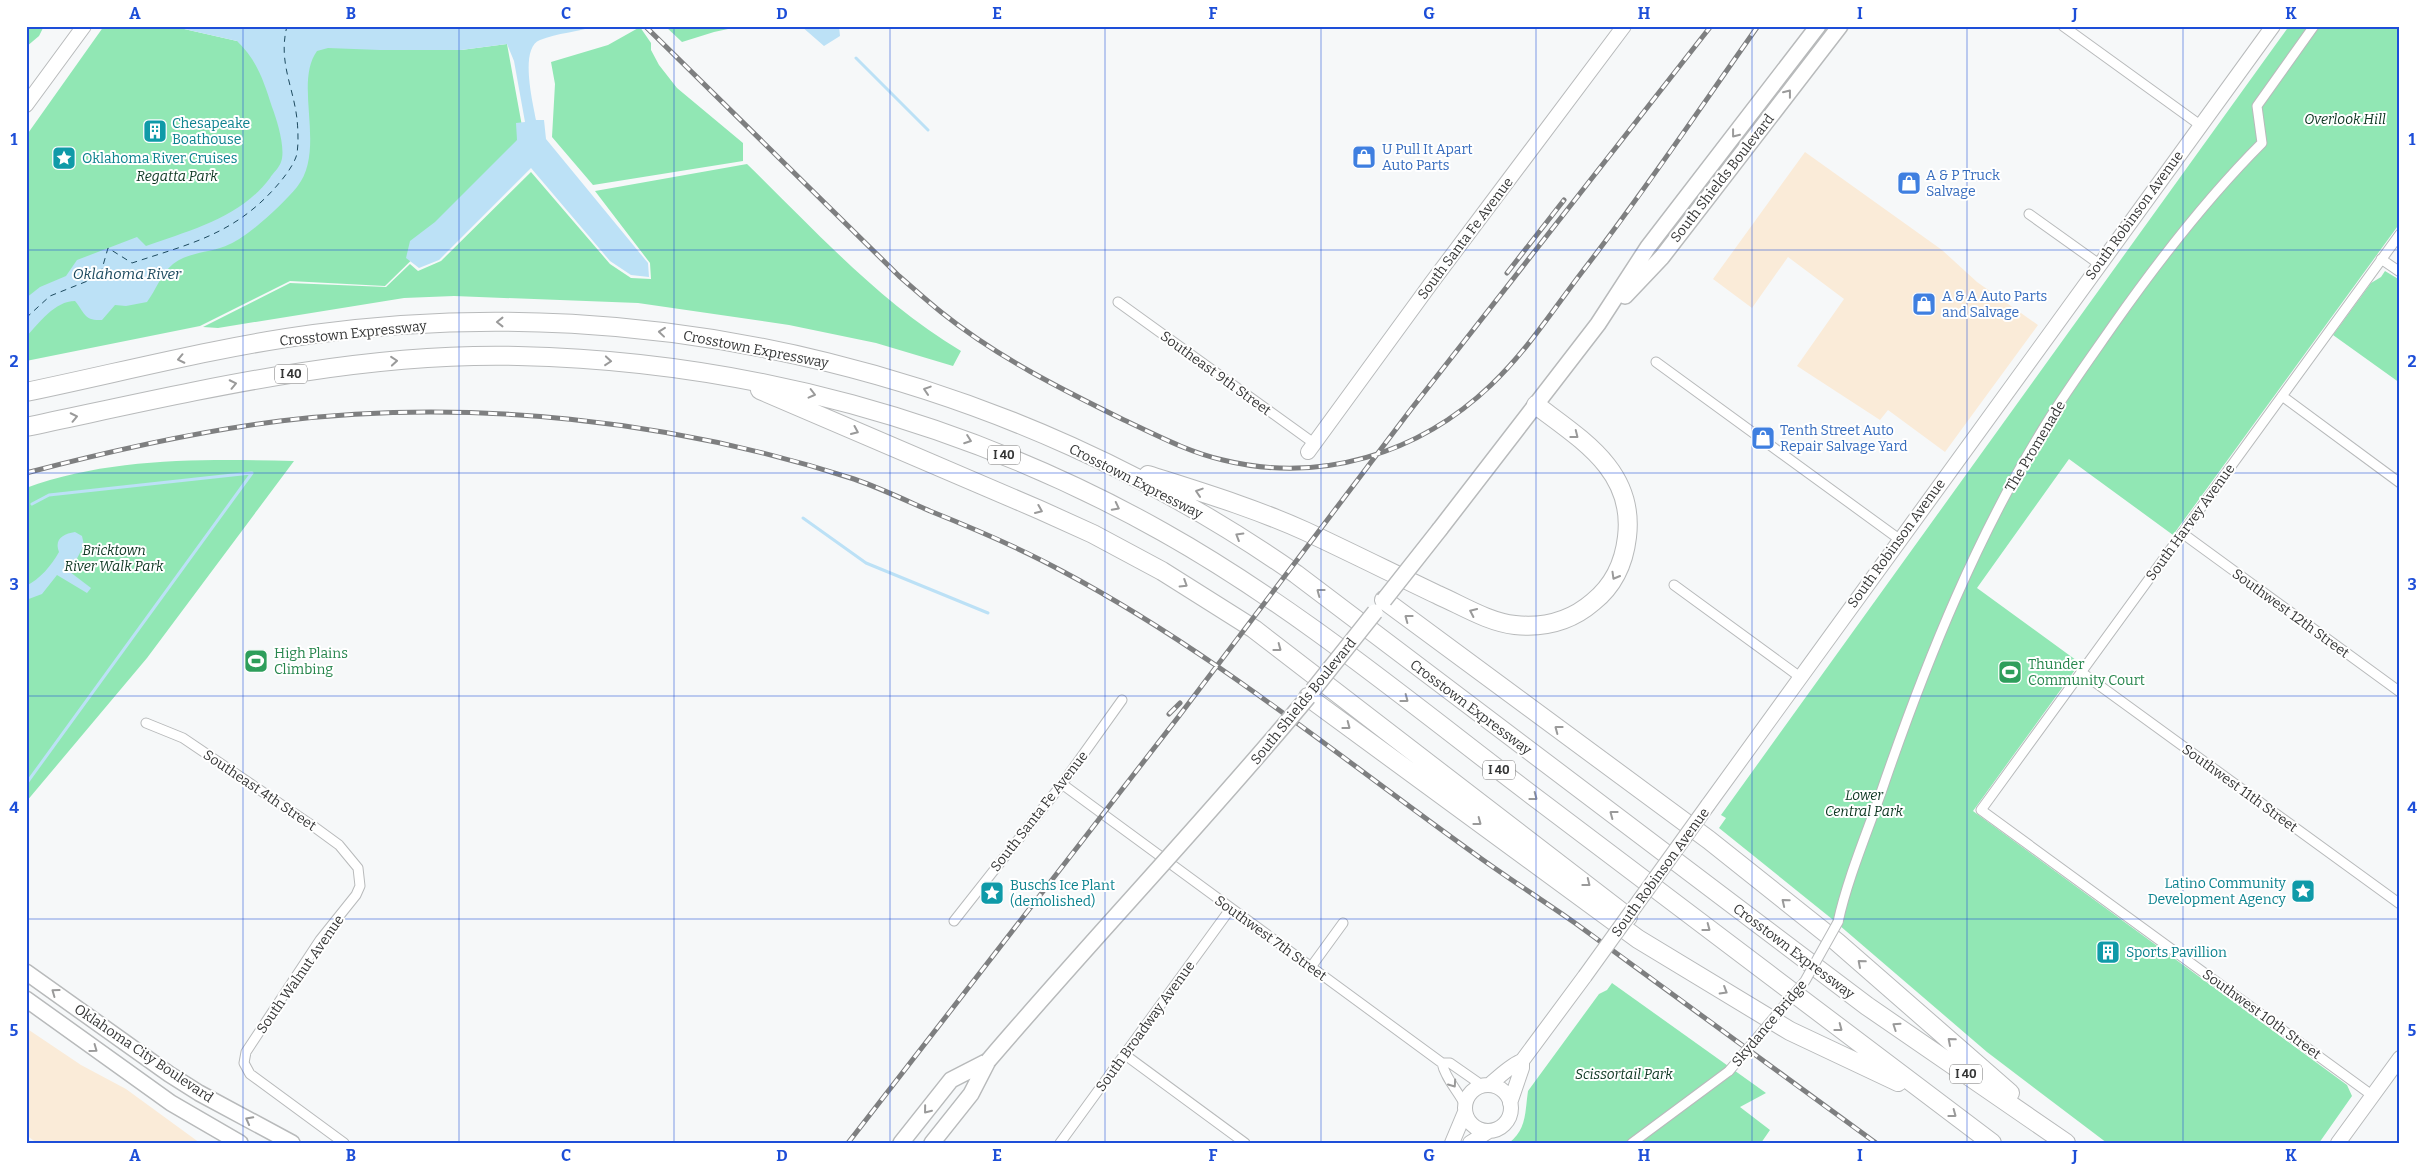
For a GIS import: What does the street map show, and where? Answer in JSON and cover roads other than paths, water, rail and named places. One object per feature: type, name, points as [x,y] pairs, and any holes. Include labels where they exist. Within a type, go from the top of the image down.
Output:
[{"type":"highway","name":"Crosstown Expressway","points":[[26,392],[244,346],[315,334],[384,327],[476,322],[570,324],[685,334],[781,351],[843,366],[898,381],[969,404],[1089,455],[1197,511],[1255,546],[1296,574],[1867,1006],[2067,1143]]},
{"type":"highway","name":"I 40","points":[[26,427],[248,381],[315,370],[426,358],[514,356],[598,360],[730,376],[858,405],[973,442],[1090,494],[1168,534],[1322,636],[1992,1143]]},
{"type":"highway","points":[[730,376],[1040,510],[1102,539],[1162,571],[1254,629],[1548,853],[1628,917]]},
{"type":"highway","points":[[1089,455],[1262,514],[1309,533],[1480,615],[1513,625],[1532,626],[1569,618],[1584,610],[1610,586],[1620,568],[1625,551],[1628,519],[1621,490],[1607,463],[1579,437],[1536,405]]},
{"type":"highway","points":[[1384,600],[1709,840],[1824,932],[2067,1143]]},
{"type":"highway","points":[[1311,694],[1638,939],[1790,1031],[1932,1098]]},
{"type":"main road","points":[[26,105],[84,26]]},
{"type":"main road","name":"South Santa Fe Avenue","points":[[1311,448],[1438,274],[1624,26]]},
{"type":"main road","name":"South Shields Boulevard","points":[[939,1140],[971,1094],[988,1061],[1052,986],[1199,825],[1311,694],[1598,324],[1648,247],[1818,26]]},
{"type":"main road","name":"South Shields Boulevard","points":[[1598,324],[1662,256],[1840,26]]},
{"type":"main road","name":"South Robinson Avenue","points":[[1510,1102],[1522,1068],[1522,1061],[2273,26]]},
{"type":"main road","name":"Oklahoma City Boulevard","points":[[26,972],[169,1074],[199,1093],[292,1143]]},
{"type":"main road","name":"Oklahoma City Boulevard","points":[[26,999],[171,1103],[240,1143]]},
{"type":"main road","points":[[2342,1141],[2400,1058]]},
{"type":"main road","name":"South Shields Boulevard","points":[[902,1141],[952,1080],[988,1061]]},
{"type":"main road","name":"South Robinson Avenue","points":[[1486,1085],[1508,1072],[1515,1063],[1522,1061]]},
{"type":"main road","points":[[1452,1143],[1471,1092],[1486,1085],[1502,1090],[1510,1102],[1511,1109],[1506,1122],[1470,1143]]},
{"type":"main road","points":[[1465,1108],[1474,1126],[1489,1131]]},
{"type":"main road","points":[[902,1141],[939,1140]]},
{"type":"street","points":[[2063,26],[2200,125]]},
{"type":"street","name":"The Promenade","points":[[1838,922],[1928,660],[1973,560],[2019,471],[2046,424],[2142,284],[2196,215],[2262,143],[2257,106],[2314,26]]},
{"type":"street","points":[[2029,214],[2099,264]]},
{"type":"street","name":"South Harvey Avenue","points":[[1981,810],[2400,234]]},
{"type":"street","points":[[2381,259],[2400,272]]},
{"type":"street","name":"Southeast 9th Street","points":[[1118,302],[1311,448]]},
{"type":"street","points":[[1656,362],[1899,539]]},
{"type":"street","points":[[2282,396],[2400,483]]},
{"type":"street","name":"Southwest 12th Street","points":[[2182,533],[2400,692]]},
{"type":"street","points":[[1674,585],[1800,677]]},
{"type":"street","name":"Southwest 11th Street","points":[[2081,672],[2400,904]]},
{"type":"street","name":"South Santa Fe Avenue","points":[[954,920],[1062,784],[1122,700]]},
{"type":"street","name":"Southeast 4th Street","points":[[146,723],[184,738],[313,826],[353,859],[359,874]]},
{"type":"street","name":"Southwest 7th Street","points":[[1062,784],[1442,1063],[1443,1071],[1457,1089],[1465,1108]]},
{"type":"street","name":"Southwest 10th Street","points":[[1981,810],[2373,1096]]},
{"type":"street","name":"South Walnut Avenue","points":[[344,1143],[250,1074],[244,1063],[246,1052],[320,940],[356,895],[360,886],[359,874]]},
{"type":"street","name":"South Broadway Avenue","points":[[1060,1143],[1231,908]]},
{"type":"street","name":"Skydance Bridge","points":[[1632,1143],[1728,1072],[1805,981],[1838,922]]},
{"type":"street","points":[[1311,967],[1343,923]]},
{"type":"street","points":[[1124,1054],[1245,1143]]},
{"type":"street","points":[[1442,1063],[1450,1063],[1486,1085]]},
{"type":"water","name":"Oklahoma River","points":[[171,26],[596,26],[540,40],[534,45],[530,53],[529,77],[536,120],[544,120],[546,139],[648,263],[649,277],[631,275],[610,261],[531,168],[439,260],[419,268],[406,258],[410,241],[435,222],[517,140],[516,123],[525,122],[514,61],[507,44],[461,50],[328,48],[317,51],[310,65],[308,99],[310,136],[305,172],[297,187],[275,210],[238,240],[223,247],[194,254],[173,264],[165,272],[147,302],[126,306],[115,305],[102,320],[96,320],[88,318],[75,301],[68,302],[54,309],[42,319],[26,337],[26,298],[40,287],[66,276],[77,260],[137,237],[146,246],[214,221],[229,213],[258,192],[280,164],[282,150],[276,119],[259,72],[244,48],[237,41]]},
{"type":"water","points":[[801,26],[839,26],[840,36],[824,46]]},
{"type":"water","points":[[75,532],[82,536],[84,545],[70,572],[91,588],[87,593],[57,575],[42,594],[26,600],[26,586],[45,572],[59,552],[59,540],[67,534]]},
{"type":"waterway","points":[[856,58],[928,130]]},
{"type":"waterway","points":[[32,504],[49,495],[251,473]]},
{"type":"waterway","points":[[26,784],[252,473]]},
{"type":"waterway","points":[[803,518],[866,563],[988,613]]},
{"type":"railway","points":[[645,26],[899,276],[941,312],[984,344],[1077,396],[1185,448],[1223,460],[1259,466],[1296,468],[1331,465],[1366,457],[1400,445],[1432,429],[1463,409],[1491,385],[1528,345],[1605,242],[1758,26]]},
{"type":"railway","points":[[848,1143],[1179,716],[1412,408],[1711,26]]},
{"type":"railway","points":[[1507,273],[1564,200]]},
{"type":"railway","points":[[26,473],[152,443],[248,425],[352,414],[424,412],[570,419],[642,429],[714,442],[785,459],[854,479],[1030,554],[1169,634],[1272,705],[1472,852],[1575,923],[1876,1143]]},
{"type":"railway","points":[[1169,714],[1180,703]]},
{"type":"place","name":"Chesapeake Boathouse","points":[[155,131]]},
{"type":"place","name":"U Pull It Apart Auto Parts","points":[[1364,157]]},
{"type":"place","name":"Oklahoma River Cruises","points":[[64,158]]},
{"type":"place","name":"A & P Truck Salvage","points":[[1909,183]]},
{"type":"place","name":"A & A Auto Parts and Salvage","points":[[1924,304]]},
{"type":"place","name":"Tenth Street Auto Repair Salvage Yard","points":[[1763,438]]},
{"type":"place","name":"High Plains Climbing","points":[[256,661]]},
{"type":"place","name":"Thunder Community Court","points":[[2010,672]]},
{"type":"place","name":"Latino Community Development Agency","points":[[2303,891]]},
{"type":"place","name":"Buschs Ice Plant (demolished)","points":[[992,893]]},
{"type":"place","name":"Sports Pavillion","points":[[2108,952]]},
{"type":"park label","name":"Overlook Hill","points":[[2345,119]]},
{"type":"park label","name":"Regatta Park","points":[[177,176]]},
{"type":"park label","name":"Bricktown River Walk Park","points":[[114,558]]},
{"type":"park label","name":"Lower Central Park","points":[[1864,804]]},
{"type":"park label","name":"Scissortail Park","points":[[1624,1074]]}]
